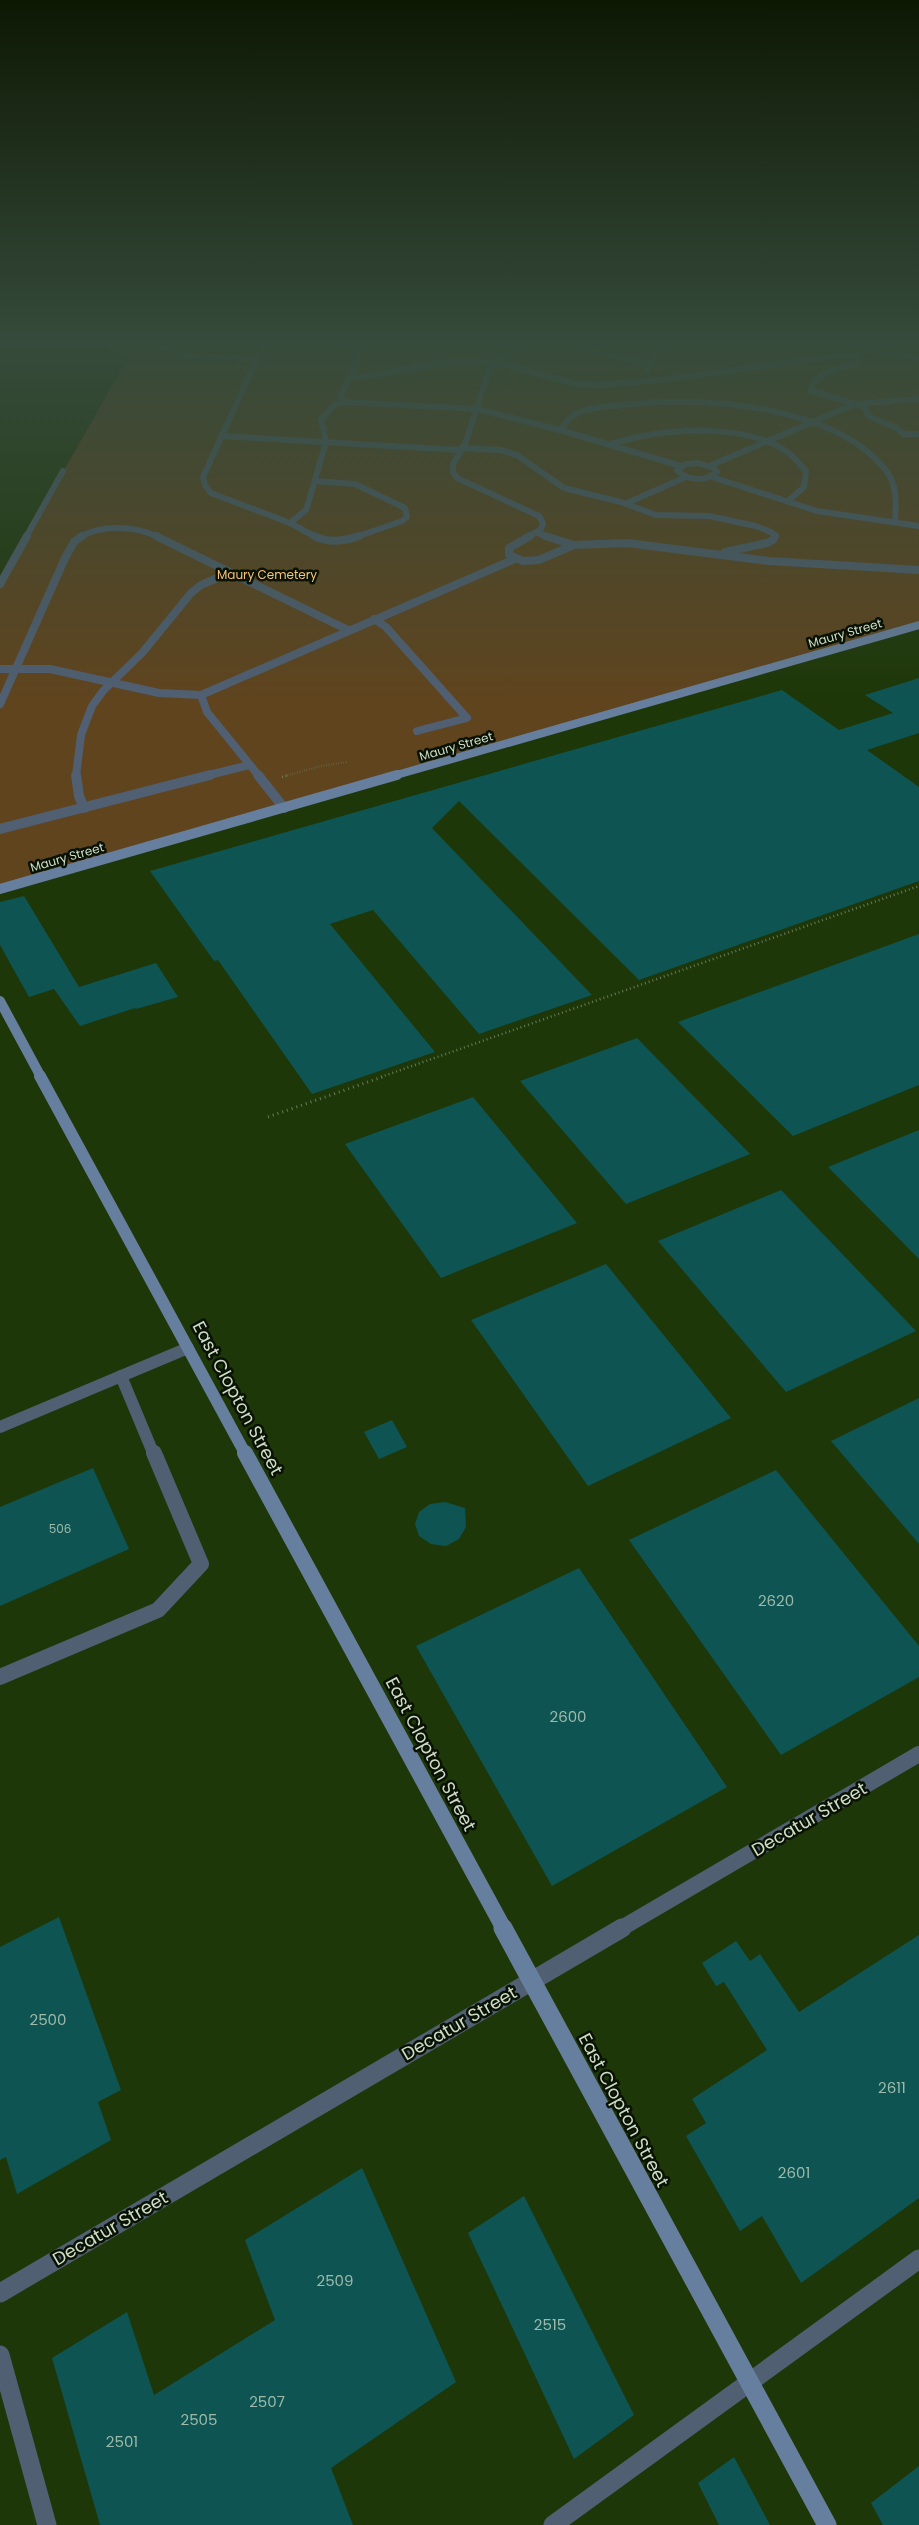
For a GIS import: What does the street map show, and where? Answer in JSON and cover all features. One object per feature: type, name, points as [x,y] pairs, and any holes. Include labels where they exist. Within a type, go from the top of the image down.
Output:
[{"type":"street","points":[[209,464],[203,477],[210,493],[290,523],[322,540],[336,542],[362,536],[402,521],[407,517],[405,508],[366,488],[339,482],[315,481]]},
{"type":"street","points":[[290,523],[306,510],[320,464]]},
{"type":"street","points":[[453,464],[453,472],[457,478],[539,516],[543,523],[537,534],[509,548],[509,555],[515,559]]},
{"type":"street","points":[[531,464],[564,488],[627,503],[656,515],[699,515],[724,519],[756,526],[771,532],[775,536],[773,540],[758,546],[718,554]]},
{"type":"street","points":[[674,464],[681,466],[692,464],[709,466],[714,464]]},
{"type":"street","points":[[788,502],[804,487],[806,471],[799,464]]},
{"type":"street","points":[[681,466],[677,470],[686,477],[700,479],[712,476],[717,472],[709,466]]},
{"type":"street","points":[[0,584],[63,471]]},
{"type":"street","points":[[712,476],[788,502],[838,516],[919,526]]},
{"type":"street","points":[[627,503],[686,477]]},
{"type":"street","points":[[895,522],[904,507]]},
{"type":"street","points":[[0,704],[65,558],[78,538],[105,530],[122,529],[150,532],[348,630]]},
{"type":"street","points":[[537,534],[574,546],[634,544],[778,562],[919,570]]},
{"type":"street","points":[[0,668],[50,669],[159,693],[201,695],[515,559],[539,560],[574,546]]},
{"type":"street","points":[[84,808],[77,796],[75,779],[84,720],[101,693],[134,663],[191,593],[201,585],[229,572]]},
{"type":"street","points":[[374,619],[386,627],[467,718],[417,731]]},
{"type":"street","name":"Maury Street","points":[[0,888],[919,625]]},
{"type":"street","points":[[201,695],[207,712],[284,808]]},
{"type":"street","points":[[0,829],[249,765]]},
{"type":"street","name":"East Clopton Street","points":[[0,1001],[827,2525]]},
{"type":"street","points":[[0,1427],[188,1348]]},
{"type":"street","points":[[0,1677],[158,1610],[201,1564],[120,1376]]},
{"type":"street","name":"Decatur Street","points":[[0,2293],[919,1754]]},
{"type":"street","points":[[553,2525],[919,2259]]},
{"type":"street","points":[[0,2355],[48,2525]]},
{"type":"path","points":[[274,779],[321,766],[347,762]]},
{"type":"path","points":[[268,1116],[919,886]]},
{"type":"shaded area","points":[[0,464],[68,464],[0,582]]},
{"type":"shaded area","points":[[919,624],[919,2525],[0,2525],[0,887]]},
{"type":"green space","name":"Maury Cemetery","points":[[68,464],[919,464],[919,624],[0,887],[0,582]]},
{"type":"building","points":[[919,678],[919,733],[867,750],[919,787],[919,881],[639,980],[459,801],[432,828],[592,995],[479,1034],[373,910],[330,924],[435,1052],[312,1094],[218,960],[214,961],[150,871],[782,690],[839,730],[893,713],[865,695]]},
{"type":"building","points":[[24,896],[79,987],[156,963],[178,997],[135,1008],[80,1026],[54,989],[29,997],[0,945],[0,902]]},
{"type":"building","points":[[919,934],[919,1085],[793,1136],[678,1022]]},
{"type":"building","points":[[637,1038],[750,1154],[626,1204],[520,1081]]},
{"type":"building","points":[[473,1097],[577,1223],[441,1278],[345,1144]]},
{"type":"building","points":[[919,1130],[919,1259],[828,1167]]},
{"type":"building","points":[[781,1190],[916,1331],[786,1392],[658,1241]]},
{"type":"building","points":[[606,1264],[731,1418],[588,1486],[471,1320]]},
{"type":"building","points":[[919,1398],[919,1544],[831,1441]]},
{"type":"building","points":[[392,1420],[407,1447],[379,1459],[364,1432]]},
{"type":"building","points":[[93,1468],[129,1549],[0,1606],[0,1507]]},
{"type":"building","points":[[776,1470],[919,1646],[919,1677],[781,1755],[629,1540]]},
{"type":"building","points":[[445,1502],[465,1508],[466,1527],[459,1539],[446,1546],[431,1544],[419,1536],[415,1524],[419,1512],[430,1504]]},
{"type":"building","points":[[579,1568],[727,1787],[552,1886],[416,1646]]},
{"type":"building","points":[[59,1917],[121,2090],[98,2102],[111,2140],[17,2194],[6,2157],[0,2160],[0,1947]]},
{"type":"building","points":[[919,1935],[919,2198],[801,2283],[762,2216],[740,2231],[686,2136],[706,2123],[692,2099],[767,2050],[724,1982],[716,1986],[702,1963],[736,1941],[750,1961],[760,1954],[799,2012]]},
{"type":"building","points":[[362,2168],[456,2382],[331,2468],[353,2525],[100,2525],[52,2358],[127,2312],[154,2395],[275,2320],[245,2240]]},
{"type":"building","points":[[524,2196],[634,2415],[574,2459],[468,2233]]},
{"type":"building","points":[[734,2457],[770,2525],[719,2525],[698,2483]]},
{"type":"building","points":[[919,2466],[919,2525],[883,2525],[871,2503]]}]
